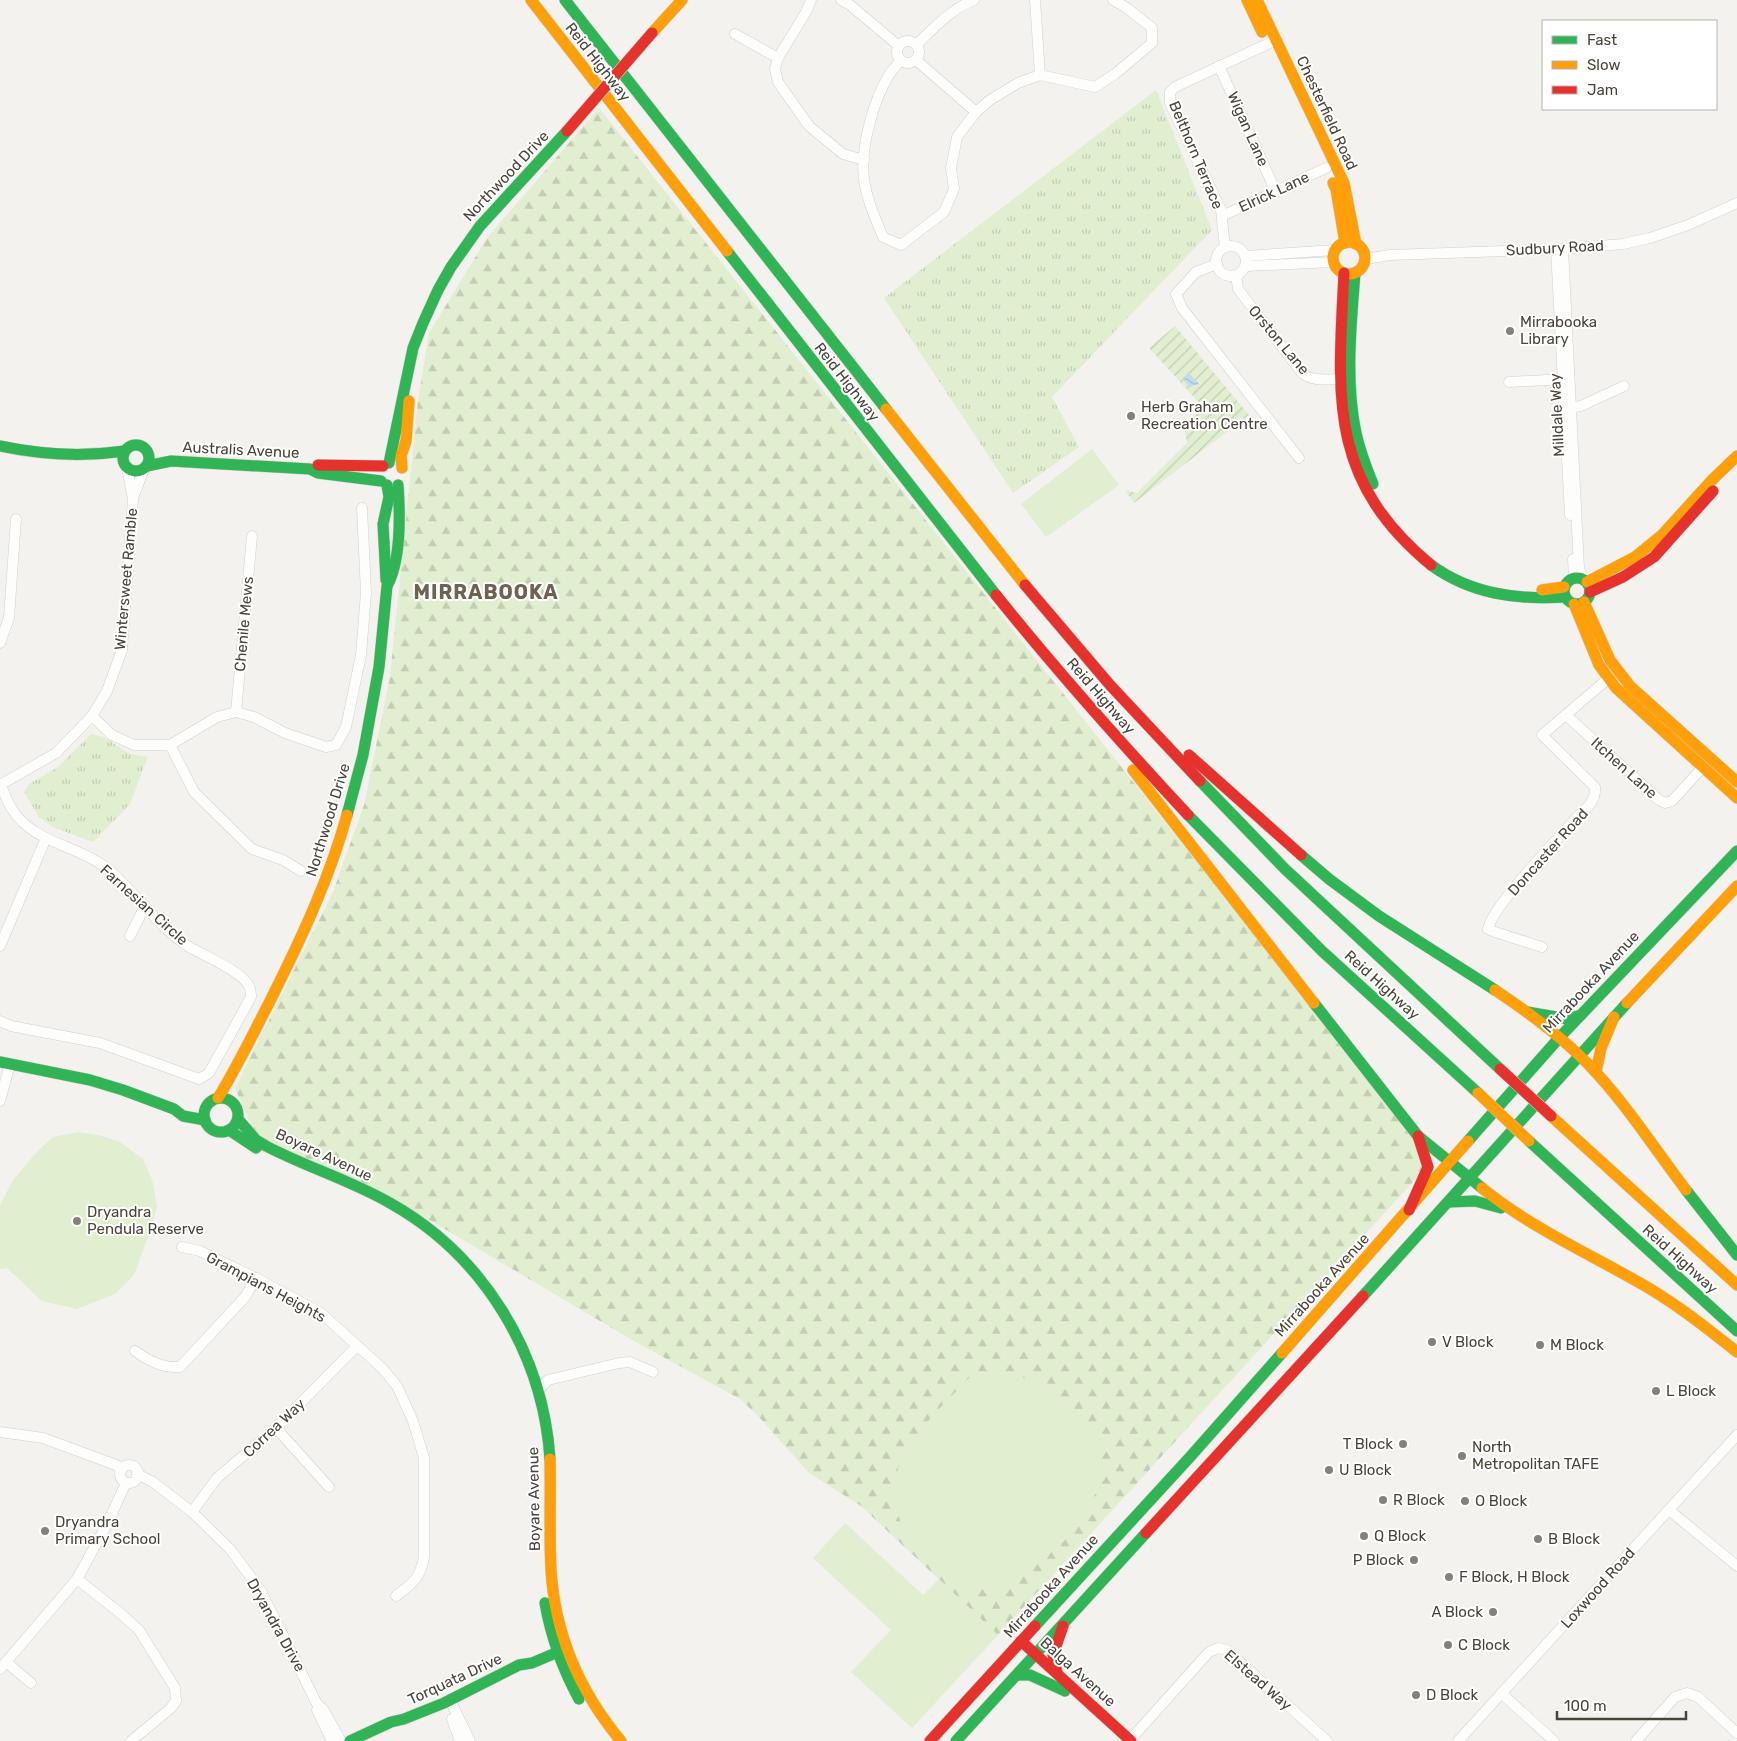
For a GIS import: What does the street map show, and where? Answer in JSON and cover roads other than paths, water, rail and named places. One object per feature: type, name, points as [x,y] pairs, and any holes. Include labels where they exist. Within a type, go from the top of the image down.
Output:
[{"type":"main road","name":"Reid Highway","points":[[530,0],[946,533],[1048,658],[1125,747],[1199,827],[1322,951],[1737,1331]]},
{"type":"main road","name":"Reid Highway","points":[[565,0],[948,489],[1044,608],[1110,685],[1285,870],[1737,1286]]},
{"type":"main road","name":"Chesterfield Road","points":[[1247,0],[1272,41]]},
{"type":"main road","name":"Chesterfield Road","points":[[1258,0],[1272,41],[1305,113],[1336,189],[1351,243]]},
{"type":"main road","name":"Northwood Drive","points":[[386,464],[419,331],[438,289],[460,252],[486,218],[567,131],[677,3]]},
{"type":"main road","name":"Chesterfield Road","points":[[1305,113],[1344,183],[1351,243]]},
{"type":"main road","points":[[1351,243],[1360,247],[1365,259],[1361,269],[1349,273],[1336,267],[1334,256],[1338,246],[1351,243]]},
{"type":"main road","points":[[1349,273],[1340,379],[1343,422],[1351,456],[1372,500],[1384,510]]},
{"type":"main road","points":[[1347,314],[1354,423],[1363,456],[1384,510],[1406,545],[1431,567],[1465,585],[1498,591],[1512,598],[1536,599],[1623,578],[1654,557],[1737,466]]},
{"type":"main road","name":"Northwood Drive","points":[[402,468],[401,456],[406,441],[409,400],[406,388]]},
{"type":"main road","points":[[99,455],[135,472],[146,467],[149,461],[148,452],[145,448],[137,445],[128,447],[122,460],[125,466]]},
{"type":"main road","points":[[0,446],[54,454],[99,455],[125,451]]},
{"type":"main road","name":"Australis Avenue","points":[[148,452],[171,461]]},
{"type":"main road","points":[[1578,590],[1635,557],[1662,535],[1712,480],[1737,456]]},
{"type":"main road","name":"Australis Avenue","points":[[146,467],[171,461],[310,469],[318,473],[388,484]]},
{"type":"main road","points":[[396,463],[402,468],[402,479],[388,484],[380,473],[386,464],[396,463]]},
{"type":"main road","name":"Australis Avenue","points":[[310,469],[318,466],[386,464]]},
{"type":"main road","name":"Northwood Drive","points":[[387,586],[392,577],[400,521],[388,484]]},
{"type":"main road","name":"Northwood Drive","points":[[218,1098],[233,1074],[303,936],[339,844],[363,755],[379,667],[387,586],[384,524],[389,498],[388,484]]},
{"type":"main road","name":"Milldale Way","points":[[1578,590],[1599,665],[1616,688],[1737,798]]},
{"type":"main road","name":"Milldale Way","points":[[1578,590],[1610,660],[1630,686],[1737,782]]},
{"type":"main road","points":[[1048,658],[1166,814],[1418,1136],[1504,1206],[1648,1288],[1691,1316],[1737,1352]]},
{"type":"main road","points":[[1110,685],[1306,861],[1340,888],[1524,1011],[1579,1055],[1596,1072],[1650,1140],[1679,1183],[1737,1255]]},
{"type":"main road","name":"Mirrabooka Avenue","points":[[930,1741],[1136,1516],[1409,1210],[1559,1038],[1737,851]]},
{"type":"main road","points":[[956,1741],[1449,1202],[1579,1055],[1737,886]]},
{"type":"main road","points":[[1645,948],[1653,956],[1662,957],[1704,921]]},
{"type":"main road","points":[[1524,1011],[1568,1019],[1581,1015]]},
{"type":"main road","points":[[1596,1072],[1601,1048],[1614,1017]]},
{"type":"main road","points":[[5,1063],[90,1080],[123,1090],[174,1109],[183,1116],[205,1120],[214,1130],[222,1132],[234,1126],[238,1119],[238,1109],[232,1101],[223,1097],[218,1098],[208,1103],[205,1120]]},
{"type":"main road","name":"Northwood Drive","points":[[232,1101],[233,1074]]},
{"type":"main road","points":[[174,1109],[206,1107]]},
{"type":"main road","name":"Boyare Avenue","points":[[238,1119],[256,1139],[279,1152],[390,1202],[436,1233],[470,1266],[499,1306],[522,1348],[533,1375],[548,1437],[550,1456],[550,1569],[559,1646],[602,1720],[621,1741]]},
{"type":"main road","name":"Boyare Avenue","points":[[229,1130],[250,1142],[260,1151],[375,1203],[400,1218],[425,1236],[453,1261],[490,1307],[513,1348],[532,1402],[541,1455],[543,1586],[546,1613],[559,1646],[568,1680],[581,1703],[608,1741]]},
{"type":"main road","points":[[1409,1210],[1428,1167],[1418,1136]]},
{"type":"main road","points":[[1449,1202],[1484,1201],[1523,1217]]},
{"type":"main road","points":[[1136,1516],[1150,1529]]},
{"type":"main road","points":[[1057,1673],[1053,1655],[1065,1621]]},
{"type":"main road","name":"Balga Avenue","points":[[1021,1641],[1065,1691],[1127,1741]]},
{"type":"main road","name":"Torquata Drive","points":[[350,1741],[391,1722],[404,1719],[447,1701],[519,1665],[532,1663],[559,1646]]},
{"type":"main road","name":"Balga Avenue","points":[[1033,1656],[1057,1673],[1127,1741]]},
{"type":"main road","points":[[1016,1674],[1030,1675],[1065,1691]]},
{"type":"main road","name":"Torquata Drive","points":[[374,1741],[384,1733],[395,1728],[404,1719]]},
{"type":"main road","points":[[948,1741],[971,1724]]},
{"type":"street","points":[[812,0],[778,58],[775,69],[778,82],[809,126],[843,154],[864,160]]},
{"type":"street","points":[[806,12],[818,0]]},
{"type":"street","points":[[917,44],[937,24],[962,5],[974,0]]},
{"type":"street","points":[[1035,0],[1040,75]]},
{"type":"street","points":[[901,60],[889,75],[878,97],[865,142],[864,178],[871,209],[883,237],[901,245],[944,212],[954,189],[951,168],[957,137],[976,112],[990,100],[1018,83],[1040,75],[1095,86],[1115,74],[1152,43],[1152,28],[1127,8],[1113,0]]},
{"type":"street","points":[[846,2],[899,46]]},
{"type":"street","points":[[735,34],[778,58]]},
{"type":"street","points":[[907,41],[917,44],[920,52],[916,60],[908,63],[901,60],[898,53],[899,46],[907,41]]},
{"type":"street","name":"Belthorn Terrace","points":[[1225,247],[1220,210],[1170,104],[1170,92],[1175,87],[1272,41]]},
{"type":"street","points":[[916,60],[976,112]]},
{"type":"street","name":"Wigan Lane","points":[[1219,66],[1276,192]]},
{"type":"street","name":"Elrick Lane","points":[[1222,216],[1326,168]]},
{"type":"street","name":"Sudbury Road","points":[[1365,259],[1390,255],[1560,249],[1623,244],[1650,238],[1688,225],[1737,203]]},
{"type":"street","points":[[1225,247],[1237,247],[1242,250],[1246,261],[1243,270],[1236,275],[1226,275],[1217,264],[1218,255],[1225,247]]},
{"type":"street","name":"Milldale Way","points":[[1560,249],[1578,590]]},
{"type":"street","points":[[1246,261],[1334,256]]},
{"type":"street","points":[[1217,264],[1196,272],[1176,294],[1182,308],[1299,458]]},
{"type":"street","name":"Orston Lane","points":[[1236,275],[1238,289],[1302,373],[1317,380],[1340,379]]},
{"type":"street","points":[[1509,382],[1566,379]]},
{"type":"street","points":[[1567,408],[1581,406],[1624,386]]},
{"type":"street","name":"Wintersweet Ramble","points":[[0,785],[56,753],[92,716],[107,691],[122,650],[133,499],[125,466]]},
{"type":"street","name":"Wintersweet Ramble","points":[[133,499],[146,467]]},
{"type":"street","points":[[92,716],[112,735],[134,745],[170,745],[217,717],[236,712],[254,717],[284,733],[326,747],[336,745],[343,735],[361,655],[366,593],[362,508]]},
{"type":"street","points":[[0,643],[8,618],[16,519]]},
{"type":"street","name":"Chenile Mews","points":[[236,712],[252,536]]},
{"type":"street","name":"Doncaster Road","points":[[1542,947],[1511,939],[1488,929],[1490,921],[1512,891],[1591,804],[1596,794],[1595,787],[1542,735],[1610,678]]},
{"type":"street","name":"Itchen Lane","points":[[1566,715],[1659,800],[1665,803],[1672,800],[1703,767]]},
{"type":"street","points":[[170,745],[194,792],[252,849],[283,860],[301,872]]},
{"type":"street","name":"Farnesian Circle","points":[[0,785],[12,810],[30,830],[62,844],[103,866],[128,888],[180,941],[238,973],[249,986],[251,998],[209,1073],[199,1078],[100,1043],[11,1026],[0,1021]]},
{"type":"street","points":[[0,946],[46,838]]},
{"type":"street","points":[[130,936],[145,906]]},
{"type":"street","points":[[0,1101],[5,1063]]},
{"type":"street","name":"Grampians Heights","points":[[182,1247],[200,1251],[322,1313],[382,1368],[397,1386],[413,1421],[424,1458],[424,1557],[422,1571],[415,1581],[396,1596]]},
{"type":"street","points":[[135,1351],[149,1361],[168,1368],[180,1367],[245,1297],[256,1278]]},
{"type":"street","name":"Correa Way","points":[[192,1512],[217,1478],[276,1428],[358,1346]]},
{"type":"street","points":[[533,1375],[548,1380],[630,1362],[653,1372]]},
{"type":"street","points":[[538,1391],[548,1380]]},
{"type":"street","points":[[276,1428],[329,1487]]},
{"type":"street","name":"Dryandra Drive","points":[[0,1432],[43,1438],[116,1465],[122,1469],[130,1465],[135,1468],[137,1474],[153,1482],[192,1512],[230,1549],[261,1591],[317,1704],[323,1709],[341,1741]]},
{"type":"street","name":"Loxwood Road","points":[[1458,1741],[1737,1435]]},
{"type":"street","points":[[122,1469],[120,1478],[126,1483],[134,1482],[137,1474]]},
{"type":"street","points":[[31,1683],[3,1665],[76,1579],[106,1526],[126,1483]]},
{"type":"street","points":[[1669,1510],[1737,1566]]},
{"type":"street","points":[[76,1579],[120,1612],[139,1630],[175,1688],[176,1701],[171,1708],[131,1741]]},
{"type":"street","name":"Elstead Way","points":[[1127,1741],[1209,1652],[1218,1648],[1227,1650],[1327,1741]]},
{"type":"street","points":[[1501,1693],[1554,1741]]},
{"type":"street","points":[[1636,1741],[1675,1697],[1687,1693],[1698,1697],[1737,1733]]},
{"type":"street","points":[[447,1701],[460,1741]]},
{"type":"street","points":[[447,1701],[470,1741]]},
{"type":"street","name":"Dryandra Drive","points":[[317,1704],[317,1711],[332,1741]]},
{"type":"water","points":[[1188,372],[1199,384],[1189,387],[1184,380]]},
{"type":"place","name":"Mirrabooka Library","points":[[1510,331]]},
{"type":"place","name":"Herb Graham Recreation Centre","points":[[1131,416]]},
{"type":"place","name":"Dryandra Pendula Reserve","points":[[77,1221]]},
{"type":"place","name":"V Block","points":[[1432,1342]]},
{"type":"place","name":"M Block","points":[[1540,1345]]},
{"type":"place","name":"L Block","points":[[1656,1391]]},
{"type":"place","name":"T Block","points":[[1403,1444]]},
{"type":"place","name":"North Metropolitan TAFE","points":[[1462,1456]]},
{"type":"place","name":"U Block","points":[[1329,1470]]},
{"type":"place","name":"R Block","points":[[1383,1500]]},
{"type":"place","name":"O Block","points":[[1465,1501]]},
{"type":"place","name":"Dryandra Primary School","points":[[45,1531]]},
{"type":"place","name":"Q Block","points":[[1364,1536]]},
{"type":"place","name":"B Block","points":[[1538,1539]]},
{"type":"place","name":"P Block","points":[[1414,1560]]},
{"type":"place","name":"F Block, H Block","points":[[1449,1577]]},
{"type":"place","name":"A Block","points":[[1493,1612]]},
{"type":"place","name":"C Block","points":[[1448,1645]]},
{"type":"place","name":"D Block","points":[[1416,1695]]},
{"type":"district","name":"MIRRABOOKA","points":[[486,592]]}]
